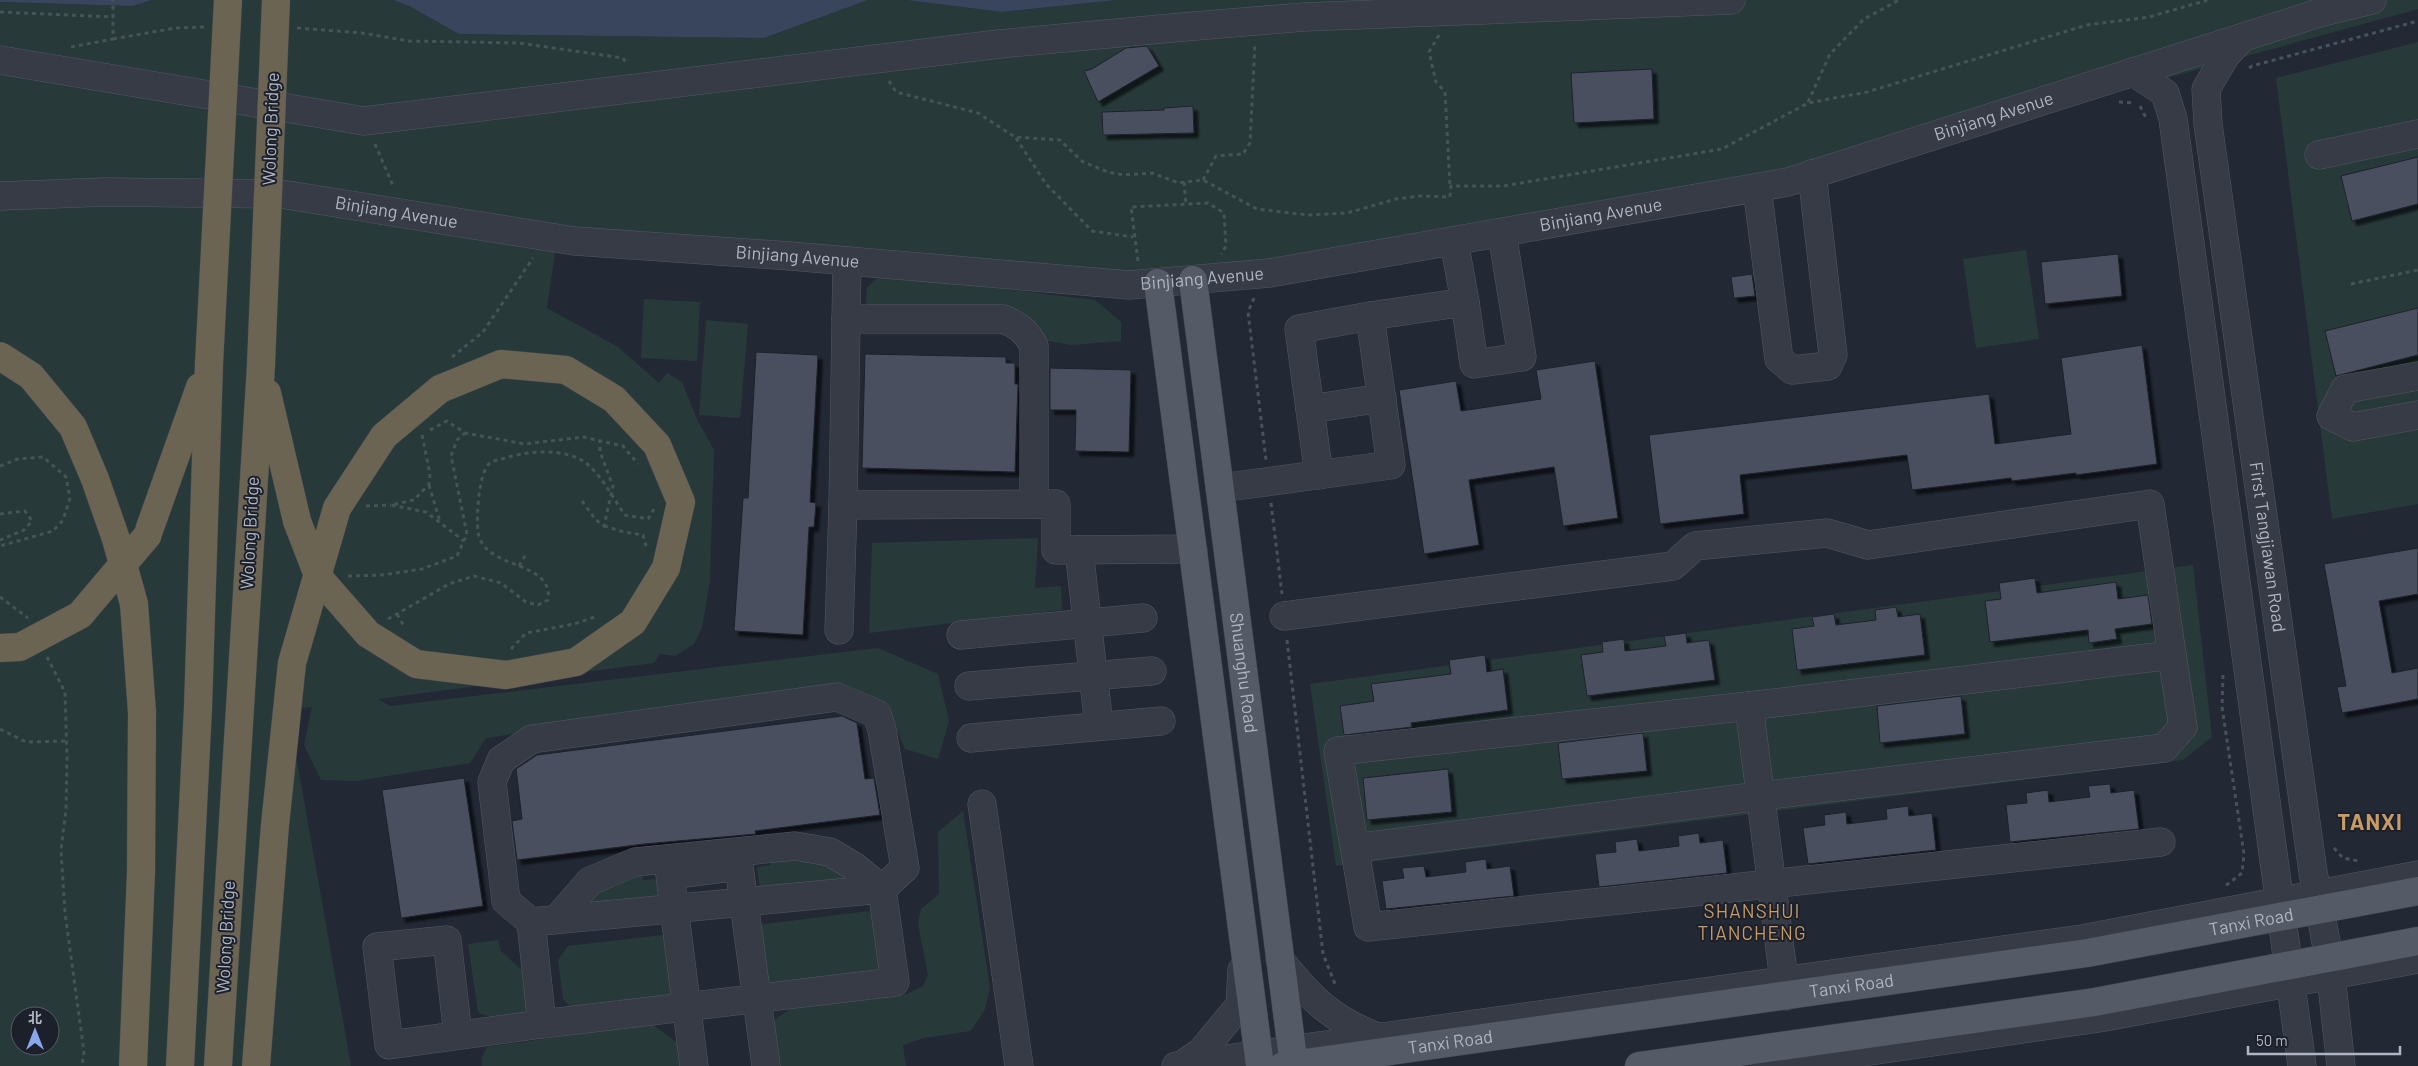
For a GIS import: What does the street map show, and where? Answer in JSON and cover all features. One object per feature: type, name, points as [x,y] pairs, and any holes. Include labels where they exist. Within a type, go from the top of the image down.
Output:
[{"type":"highway","points":[[180,1066],[198,708],[208,364],[228,0]]},
{"type":"highway","name":"Wolong Bridge","points":[[218,1066],[260,365],[276,0]]},
{"type":"highway","points":[[0,356],[31,376],[73,428],[95,479],[116,539],[134,604],[142,712],[141,872],[133,1066]]},
{"type":"highway","points":[[0,648],[20,647],[80,614],[147,536],[208,364]]},
{"type":"highway","points":[[256,1066],[275,825],[292,663],[316,581],[318,572],[337,508],[384,436],[440,389],[501,364],[566,370],[614,399],[657,445],[681,502],[666,568],[633,622],[576,662],[506,675],[416,664],[368,634],[318,578],[315,570],[297,521],[260,365]]},
{"type":"main road","name":"Shuanghu Road","points":[[1200,279],[1220,488],[1280,960],[1291,1062]]},
{"type":"main road","name":"Shuanghu Road","points":[[1150,283],[1193,549],[1259,1060]]},
{"type":"main road","name":"Tanxi Road","points":[[1291,1062],[1785,988],[2087,953],[2320,902],[2418,891]]},
{"type":"main road","points":[[1638,1066],[1875,1050],[2095,1002],[2289,975],[2330,967],[2418,941]]},
{"type":"street","points":[[0,60],[364,121],[999,44],[1256,21],[1304,17],[1731,0]]},
{"type":"street","name":"Binjiang Avenue","points":[[0,196],[105,192],[281,194],[574,241],[1120,284],[1200,279],[1270,273],[1788,182],[2319,13],[2372,0]]},
{"type":"street","name":"First Tangjiawan Road","points":[[2242,38],[2226,55],[2206,89],[2208,124],[2313,872],[2320,902],[2330,967],[2341,1066]]},
{"type":"street","name":"First Tangjiawan Road","points":[[2133,72],[2165,92],[2173,119],[2302,1066]]},
{"type":"street","points":[[2319,155],[2418,134]]},
{"type":"street","points":[[1757,188],[1779,359],[1792,370],[1828,366],[1833,355],[1812,174]]},
{"type":"street","points":[[1454,241],[1474,364],[1522,357],[1502,233]]},
{"type":"street","points":[[839,630],[847,261]]},
{"type":"street","points":[[1319,475],[1299,329],[1465,302]]},
{"type":"street","points":[[1220,488],[1391,465],[1370,316]]},
{"type":"street","points":[[846,319],[1003,319],[1018,325],[1028,333],[1034,346],[1034,504]]},
{"type":"street","points":[[2418,376],[2345,389],[2331,416],[2353,427],[2418,415]]},
{"type":"street","points":[[1310,409],[1382,398]]},
{"type":"street","points":[[843,505],[1056,504],[1056,550],[1193,549]]},
{"type":"street","points":[[1284,616],[1673,566],[1695,546],[1827,533],[1868,546],[2150,504],[2183,727],[2164,748],[1760,796],[1354,848]]},
{"type":"street","points":[[1079,550],[1099,726]]},
{"type":"street","points":[[961,635],[1143,618]]},
{"type":"street","points":[[2161,842],[1368,927],[1338,751],[1748,706],[2172,655]]},
{"type":"street","points":[[969,686],[1152,672]]},
{"type":"street","points":[[674,908],[544,920],[506,901],[492,782],[501,760],[532,739],[837,697],[877,714],[882,730],[905,868],[882,888],[744,901]]},
{"type":"street","points":[[1180,1066],[1259,1060],[1291,1062],[1380,1038],[1785,988],[1748,706]]},
{"type":"street","points":[[971,738],[1161,721]]},
{"type":"street","points":[[982,804],[1019,1066]]},
{"type":"street","points":[[458,1036],[758,997],[895,982],[882,888],[856,867],[830,852],[795,846],[635,862],[590,881],[544,920],[542,1024]]},
{"type":"street","points":[[694,1066],[670,875],[739,866],[766,1066]]},
{"type":"street","points":[[2320,902],[2418,875]]},
{"type":"street","points":[[1180,1066],[1201,1052],[1240,1006],[1244,944]]},
{"type":"street","points":[[2330,967],[2418,959]]},
{"type":"street","points":[[1280,960],[1305,992],[1330,1013],[1352,1027],[1380,1038]]},
{"type":"street","points":[[1765,1066],[1875,1050]]},
{"type":"path","points":[[113,0],[113,39]]},
{"type":"path","points":[[1808,103],[1830,54],[1864,19],[1899,0]]},
{"type":"path","points":[[1450,197],[1451,186],[1503,186],[1722,150],[1808,103],[1867,92],[2087,26],[2149,17],[2208,0]]},
{"type":"path","points":[[1450,197],[1445,92],[1436,82],[1429,52],[1454,11]]},
{"type":"path","points":[[0,12],[113,17]]},
{"type":"path","points":[[1203,180],[1216,156],[1243,154],[1250,143],[1256,21]]},
{"type":"path","points":[[2246,71],[2252,66],[2418,22]]},
{"type":"path","points":[[64,48],[175,28],[212,27]]},
{"type":"path","points":[[296,28],[362,32],[409,41],[519,43],[623,58],[637,88]]},
{"type":"path","points":[[873,60],[896,92],[978,113],[1015,137],[1046,184],[1092,231],[1133,237]]},
{"type":"path","points":[[2116,102],[2139,103],[2149,125]]},
{"type":"path","points":[[364,121],[406,214]]},
{"type":"path","points":[[1015,137],[1060,140],[1083,162],[1108,172],[1124,175],[1152,173],[1179,183],[1203,180],[1257,210],[1308,215],[1347,214],[1396,199],[1419,196],[1450,197]]},
{"type":"path","points":[[1184,182],[1186,204]]},
{"type":"path","points":[[1150,283],[1133,237],[1130,207],[1208,203],[1224,214],[1226,246],[1200,279]]},
{"type":"path","points":[[448,361],[483,332],[547,237]]},
{"type":"path","points":[[2351,284],[2418,270]]},
{"type":"path","points":[[1256,294],[1248,312],[1323,954],[1337,990]]},
{"type":"path","points":[[422,435],[447,421],[465,433],[525,444],[583,437],[623,446],[639,465]]},
{"type":"path","points":[[415,430],[422,435],[430,474],[429,484],[440,522]]},
{"type":"path","points":[[340,576],[382,575],[422,569],[458,556],[467,534],[451,456],[457,440],[465,433]]},
{"type":"path","points":[[600,441],[600,452],[613,486],[604,526]]},
{"type":"path","points":[[380,624],[449,584],[474,576],[501,583],[526,602],[538,605],[548,600],[549,593],[542,579],[534,572],[499,559],[486,549],[478,533],[481,475],[489,463],[522,452],[561,453],[585,462],[625,515],[648,519],[657,506]]},
{"type":"path","points":[[0,466],[18,459],[42,458],[66,477],[70,498],[63,520],[53,531],[0,546]]},
{"type":"path","points":[[429,484],[414,500],[391,505],[426,512],[464,541]]},
{"type":"path","points":[[582,501],[596,520],[604,526],[643,535],[647,550]]},
{"type":"path","points":[[0,514],[25,511],[32,520],[24,530],[0,540]]},
{"type":"path","points":[[519,566],[526,554]]},
{"type":"path","points":[[0,597],[28,618],[32,626]]},
{"type":"path","points":[[397,614],[408,634]]},
{"type":"path","points":[[505,650],[512,648],[526,633],[574,624],[602,615]]},
{"type":"path","points":[[44,651],[65,692],[67,741],[66,809],[61,850],[65,913],[84,1052],[82,1066]]},
{"type":"path","points":[[2222,888],[2242,873],[2244,854],[2222,707],[2224,669]]},
{"type":"path","points":[[0,728],[26,742],[67,741]]},
{"type":"path","points":[[2331,845],[2343,858],[2364,862]]},
{"type":"shaded area","points":[[153,0],[393,0],[411,7],[459,34],[764,38],[868,0],[906,0],[1002,12],[1117,0],[2418,0],[2418,9],[1788,182],[1158,283],[557,238],[547,308],[618,347],[659,383],[667,373],[682,382],[697,419],[714,450],[710,580],[702,628],[694,644],[675,656],[660,654],[654,663],[378,699],[390,706],[878,648],[938,674],[949,721],[938,759],[905,749],[889,711],[824,688],[486,738],[470,763],[356,781],[321,780],[304,745],[312,707],[288,710],[351,1066],[0,1066],[0,2],[133,6]]},
{"type":"shaded area","points":[[2418,42],[2418,504],[2332,519],[2276,78]]},
{"type":"shaded area","points":[[2026,250],[2039,339],[1976,348],[1963,259]]},
{"type":"shaded area","points":[[878,277],[905,277],[1095,300],[1121,322],[1121,341],[1071,345],[876,310],[866,304],[867,288]]},
{"type":"shaded area","points":[[644,299],[700,302],[697,361],[641,358]]},
{"type":"shaded area","points":[[706,320],[748,324],[740,418],[699,415]]},
{"type":"shaded area","points":[[1038,538],[1035,588],[1061,586],[1062,610],[869,633],[872,543]]},
{"type":"shaded area","points":[[2193,565],[2212,737],[2183,760],[1336,866],[1310,684]]},
{"type":"shaded area","points":[[963,811],[990,988],[985,1009],[971,1031],[924,1038],[903,1045],[906,1066],[774,1066],[770,1035],[775,1020],[795,1005],[907,994],[923,986],[928,975],[918,923],[921,909],[939,894],[938,832]]},
{"type":"shaded area","points":[[809,855],[860,881],[760,890],[757,867],[771,865],[770,859]]},
{"type":"shaded area","points":[[642,871],[643,880],[660,879],[664,900],[586,907],[598,889]]},
{"type":"shaded area","points":[[869,911],[878,923],[884,965],[872,973],[765,987],[757,925]]},
{"type":"shaded area","points":[[671,934],[681,999],[575,1012],[563,999],[558,960],[568,946]]},
{"type":"shaded area","points":[[498,940],[501,951],[527,975],[530,1008],[518,1015],[505,1018],[491,1017],[478,1012],[468,944]]},
{"type":"shaded area","points":[[652,1024],[680,1045],[686,1066],[482,1066],[482,1057],[487,1047]]},
{"type":"water","points":[[0,0],[152,0],[133,6],[0,2]]},
{"type":"water","points":[[393,0],[868,0],[764,38],[459,34],[411,7]]},
{"type":"water","points":[[906,0],[1117,0],[1002,12]]},
{"type":"building","points":[[1147,46],[1159,66],[1098,102],[1084,71],[1092,69],[1126,48]]},
{"type":"building","points":[[1652,69],[1654,119],[1574,123],[1571,73]]},
{"type":"building","points":[[1193,106],[1194,133],[1103,135],[1102,112],[1164,110],[1164,108]]},
{"type":"building","points":[[2418,157],[2418,204],[2352,221],[2341,176]]},
{"type":"building","points":[[2118,254],[2122,296],[2045,304],[2041,262]]},
{"type":"building","points":[[1752,274],[1755,296],[1734,298],[1731,277]]},
{"type":"building","points":[[2418,308],[2418,355],[2336,376],[2325,331]]},
{"type":"building","points":[[2142,345],[2157,464],[2076,475],[2076,473],[2012,481],[2011,478],[1912,490],[1907,455],[1740,475],[1744,514],[1660,524],[1649,435],[1989,394],[1995,444],[2071,434],[2061,358]]},
{"type":"building","points":[[756,352],[818,355],[810,502],[816,503],[814,527],[809,527],[803,635],[734,631],[743,498],[748,498]]},
{"type":"building","points":[[865,354],[1006,357],[1006,363],[1015,363],[1015,384],[1018,384],[1015,472],[862,468]]},
{"type":"building","points":[[1595,361],[1618,518],[1563,526],[1554,467],[1469,480],[1479,545],[1424,554],[1399,390],[1456,381],[1461,411],[1541,399],[1536,370]]},
{"type":"building","points":[[1050,368],[1131,370],[1129,452],[1075,451],[1076,410],[1050,410]]},
{"type":"building","points":[[2418,548],[2418,594],[2379,601],[2392,673],[2418,668],[2418,699],[2342,713],[2337,687],[2346,686],[2324,564]]},
{"type":"building","points":[[2035,578],[2037,593],[2116,582],[2118,599],[2148,595],[2152,624],[2115,629],[2117,639],[2089,643],[2088,630],[1990,642],[1985,601],[2001,599],[1999,583]]},
{"type":"building","points":[[1896,607],[1898,617],[1920,614],[1925,655],[1797,670],[1792,629],[1814,626],[1812,617],[1834,614],[1836,625],[1876,620],[1875,610]]},
{"type":"building","points":[[1686,633],[1687,643],[1709,640],[1715,680],[1587,696],[1581,655],[1603,652],[1602,642],[1624,639],[1625,651],[1666,646],[1664,636]]},
{"type":"building","points":[[1485,655],[1487,672],[1503,669],[1508,710],[1411,723],[1412,727],[1344,735],[1340,706],[1374,701],[1371,684],[1451,674],[1449,660]]},
{"type":"building","points":[[1961,696],[1965,734],[1880,743],[1877,706]]},
{"type":"building","points":[[842,716],[857,723],[865,779],[874,778],[880,815],[755,831],[756,834],[644,844],[517,860],[512,821],[522,819],[516,769],[537,755]]},
{"type":"building","points":[[1643,733],[1647,771],[1562,779],[1558,743]]},
{"type":"building","points":[[1448,769],[1452,812],[1367,820],[1363,778]]},
{"type":"building","points":[[464,778],[483,906],[401,918],[382,790]]},
{"type":"building","points":[[2110,784],[2111,793],[2134,790],[2139,829],[2010,842],[2006,805],[2027,803],[2026,793],[2048,790],[2049,802],[2090,797],[2088,786]]},
{"type":"building","points":[[1908,806],[1909,816],[1932,813],[1936,850],[1808,864],[1803,828],[1825,825],[1824,815],[1846,812],[1847,824],[1887,819],[1886,809]]},
{"type":"building","points":[[1699,833],[1700,843],[1723,840],[1727,873],[1599,887],[1595,854],[1616,852],[1615,842],[1637,839],[1639,851],[1679,846],[1678,836]]},
{"type":"building","points":[[1486,859],[1487,869],[1510,866],[1514,896],[1386,909],[1382,881],[1404,878],[1402,868],[1424,866],[1426,877],[1466,872],[1465,862]]},
{"type":"district","name":"TANXI","points":[[2370,822]]},
{"type":"district","name":"SHANSHUI TIANCHENG","points":[[1752,922]]}]
